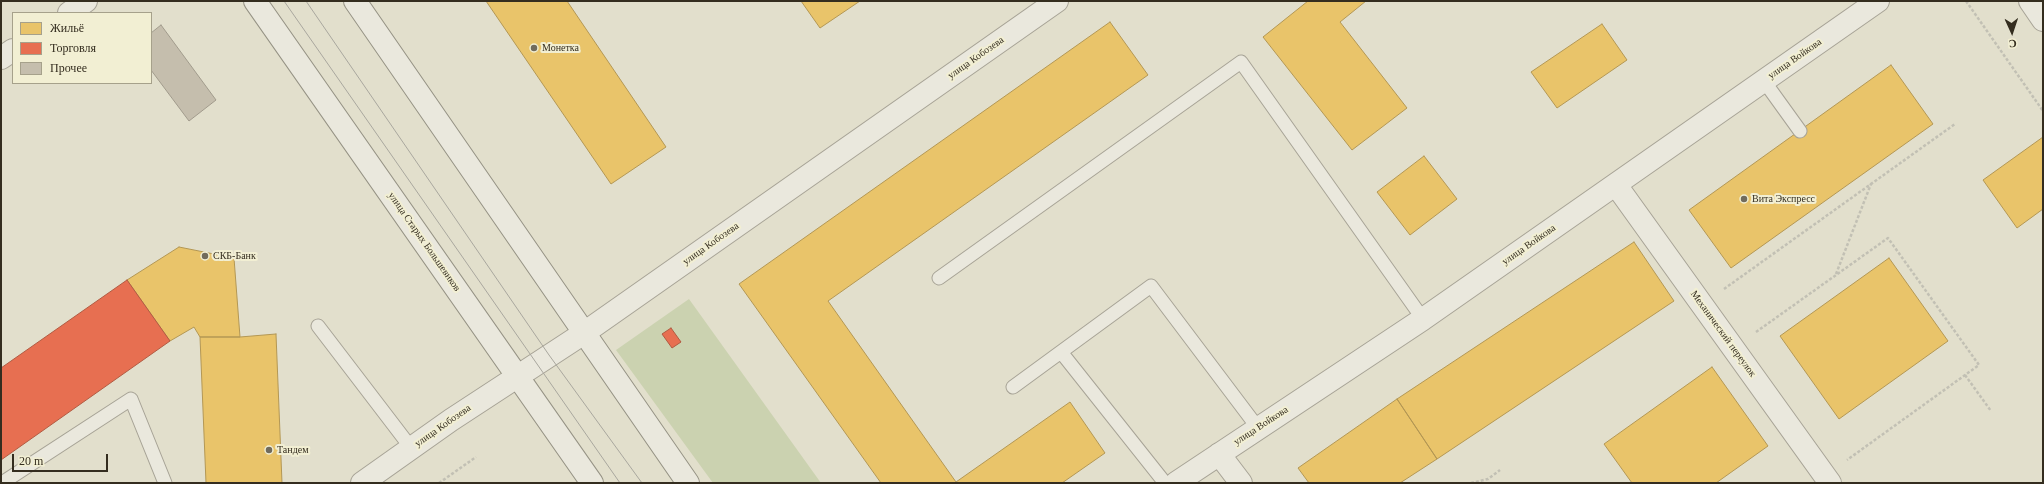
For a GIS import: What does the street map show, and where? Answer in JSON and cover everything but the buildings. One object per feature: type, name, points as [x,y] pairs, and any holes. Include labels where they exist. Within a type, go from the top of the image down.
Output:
[{"type":"street","points":[[70,12],[86,1]]},
{"type":"street","name":"улица Старых Большевиков","points":[[255,1],[592,483]]},
{"type":"street","points":[[355,1],[688,483]]},
{"type":"street","name":"улица Кобозева","points":[[362,483],[451,420],[584,333],[1058,1]]},
{"type":"street","name":"улица Войкова","points":[[1176,483],[1423,319],[1878,1]]},
{"type":"street","points":[[2030,1],[2043,20]]},
{"type":"street","points":[[1,58],[12,51]]},
{"type":"street","name":"Механический переулок","points":[[1616,185],[1830,483]]},
{"type":"street","points":[[1219,454],[1240,483]]},
{"type":"lane","points":[[939,278],[1242,62],[1423,319]]},
{"type":"lane","points":[[1764,81],[1800,131]]},
{"type":"lane","points":[[1013,387],[1151,286],[1258,428]]},
{"type":"lane","points":[[318,326],[412,449]]},
{"type":"lane","points":[[1061,352],[1164,483]]},
{"type":"lane","points":[[2,483],[131,399],[165,483]]},
{"type":"path","points":[[1966,1],[2043,111]]},
{"type":"path","points":[[1722,290],[1954,124]]},
{"type":"path","points":[[1836,275],[1871,184]]},
{"type":"path","points":[[1753,334],[1888,238],[1979,365],[1845,462]]},
{"type":"path","points":[[1965,375],[1991,411]]},
{"type":"path","points":[[439,483],[476,457]]},
{"type":"path","points":[[1471,483],[1488,479],[1500,470]]},
{"type":"green space","points":[[689,299],[821,483],[713,483],[616,350]]},
{"type":"tram line","points":[[284,1],[620,483]]},
{"type":"tram line","points":[[306,1],[549,355],[642,483]]},
{"type":"place","name":"Монетка","points":[[534,48]]},
{"type":"place","name":"Вита Экспресс","points":[[1744,199]]},
{"type":"place","name":"СКБ-Банк","points":[[205,256]]},
{"type":"place","name":"Тандем","points":[[269,450]]}]
